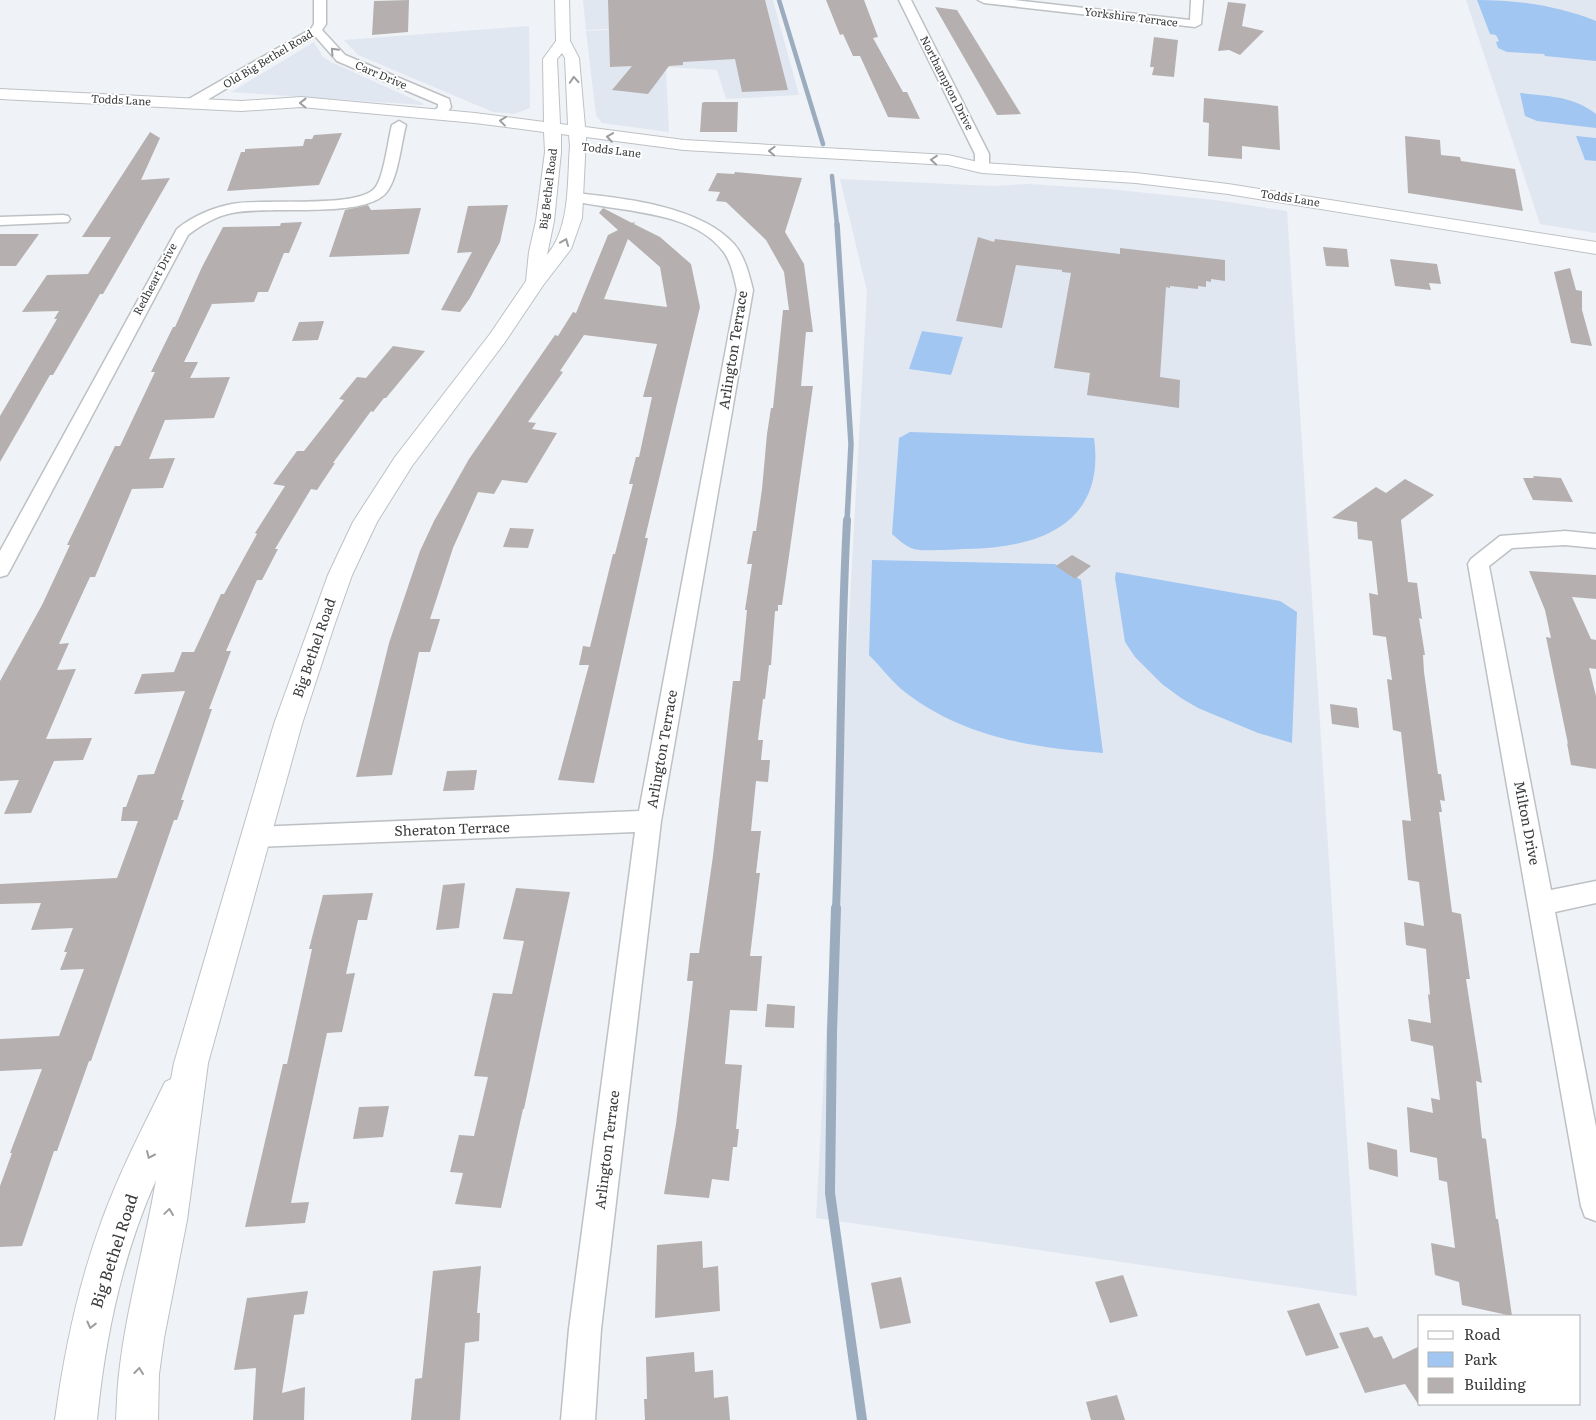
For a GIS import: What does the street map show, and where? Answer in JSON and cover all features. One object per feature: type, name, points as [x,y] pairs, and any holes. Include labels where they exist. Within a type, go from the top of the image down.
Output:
[{"type":"main road","name":"Big Bethel Road","points":[[137,1420],[139,1374],[144,1338],[168,1220],[191,1062],[288,724],[320,626],[340,575],[365,522],[403,462],[498,338],[536,281],[562,249],[573,218],[577,139],[572,58],[563,41],[562,0]]},
{"type":"main road","name":"Big Bethel Road","points":[[536,281],[538,252],[546,214],[552,135],[550,59],[563,41]]},
{"type":"main road","name":"Todds Lane","points":[[0,94],[241,106],[301,102],[439,114],[661,156],[761,164],[954,174],[982,168],[1092,174],[1201,185],[1596,248]]},
{"type":"main road","name":"Todds Lane","points":[[241,106],[288,116],[318,119]]},
{"type":"main road","points":[[345,121],[459,132]]},
{"type":"main road","name":"Todds Lane","points":[[485,135],[552,135]]},
{"type":"main road","name":"Big Bethel Road","points":[[76,1420],[81,1369],[90,1328],[122,1219],[191,1062]]},
{"type":"street","name":"Old Big Bethel Road","points":[[192,103],[316,30],[320,24],[320,0]]},
{"type":"street","name":"Northampton Drive","points":[[905,0],[982,154],[982,168]]},
{"type":"street","name":"Yorkshire Terrace","points":[[984,0],[1066,5],[1195,24],[1197,0]]},
{"type":"street","name":"Carr Drive","points":[[316,30],[324,38],[331,50],[341,58],[444,102],[444,107],[439,114]]},
{"type":"street","name":"Redheart Drive","points":[[0,570],[182,232],[191,224],[206,217],[234,208],[350,203],[372,198],[382,186],[400,126]]},
{"type":"street","name":"Arlington Terrace","points":[[575,197],[633,205],[664,212],[689,221],[711,233],[728,246],[740,268],[745,290],[648,821],[585,1329],[578,1420]]},
{"type":"street","points":[[0,221],[63,219]]},
{"type":"street","name":"Milton Drive","points":[[1596,541],[1565,538],[1507,541],[1478,564],[1542,903],[1596,1206]]},
{"type":"street","name":"Sheraton Terrace","points":[[255,837],[648,821]]},
{"type":"street","points":[[1542,903],[1596,892]]},
{"type":"shaded area","points":[[583,0],[773,0],[799,95],[726,99],[717,70],[667,67],[665,26],[586,30]]},
{"type":"shaded area","points":[[1466,0],[1596,0],[1596,233],[1540,224]]},
{"type":"shaded area","points":[[529,26],[530,108],[514,114],[493,112],[358,55],[344,40]]},
{"type":"shaded area","points":[[664,27],[669,132],[602,123],[596,115],[586,31]]},
{"type":"shaded area","points":[[314,42],[323,57],[331,62],[424,104],[231,92]]},
{"type":"shaded area","points":[[840,179],[993,186],[1028,184],[1108,189],[1215,200],[1287,211],[1357,1296],[816,1218],[867,291]]},
{"type":"green space","points":[[1477,0],[1508,1],[1538,5],[1567,11],[1596,21],[1596,61],[1545,56],[1544,54],[1507,52],[1498,48],[1496,42],[1499,41],[1496,35],[1490,34]]},
{"type":"green space","points":[[1520,93],[1560,98],[1588,108],[1596,114],[1596,128],[1537,121],[1525,116]]},
{"type":"green space","points":[[1576,136],[1596,138],[1596,161],[1585,160]]},
{"type":"green space","points":[[922,331],[963,337],[951,375],[909,369]]},
{"type":"green space","points":[[910,432],[1094,438],[1095,467],[1089,491],[1078,511],[1062,525],[1042,536],[1019,543],[994,547],[914,549],[905,545],[892,534],[899,438]]},
{"type":"green space","points":[[872,560],[1055,564],[1081,580],[1103,753],[1022,743],[997,737],[947,718],[901,689],[869,655]]},
{"type":"green space","points":[[1116,572],[1280,601],[1297,612],[1292,743],[1258,733],[1198,708],[1162,684],[1135,657],[1125,642],[1115,578]]},
{"type":"building","points":[[409,0],[408,32],[372,35],[374,1]]},
{"type":"building","points":[[608,0],[765,0],[788,90],[742,92],[735,59],[683,62],[683,65],[669,66],[648,94],[612,90],[632,66],[610,67]]},
{"type":"building","points":[[826,0],[864,0],[878,37],[873,38],[903,92],[907,92],[920,119],[888,117],[860,56],[853,56],[843,34],[840,35]]},
{"type":"building","points":[[1228,2],[1246,4],[1242,26],[1264,31],[1240,55],[1229,50],[1218,51]]},
{"type":"building","points":[[935,7],[957,10],[1021,114],[997,115]]},
{"type":"building","points":[[1154,37],[1178,40],[1174,77],[1152,75],[1154,67],[1150,67]]},
{"type":"building","points":[[1204,98],[1278,106],[1280,150],[1242,146],[1242,159],[1208,156],[1209,123],[1203,122]]},
{"type":"building","points":[[738,102],[737,132],[700,132],[702,103]]},
{"type":"building","points":[[150,132],[160,138],[141,180],[170,178],[103,294],[100,294],[53,375],[50,375],[0,462],[0,416],[57,319],[54,319],[59,311],[22,312],[47,275],[88,274],[111,237],[82,237]]},
{"type":"building","points":[[342,133],[319,185],[227,191],[241,152],[245,152],[245,149],[303,146],[305,139],[312,139],[314,135]]},
{"type":"building","points":[[1405,136],[1440,140],[1441,155],[1460,157],[1461,161],[1515,169],[1523,211],[1408,193]]},
{"type":"building","points":[[735,172],[802,178],[785,232],[804,264],[813,332],[806,332],[801,386],[813,386],[782,605],[778,605],[778,611],[775,611],[771,665],[769,665],[765,699],[763,699],[758,740],[763,740],[761,760],[770,760],[768,782],[756,781],[751,831],[761,831],[756,873],[760,873],[750,956],[762,956],[757,1011],[730,1010],[725,1064],[742,1065],[736,1129],[739,1129],[737,1147],[733,1147],[729,1181],[712,1179],[709,1198],[664,1194],[676,1124],[693,981],[687,981],[690,953],[699,953],[713,856],[733,681],[740,681],[747,610],[745,610],[752,564],[747,564],[753,531],[756,531],[762,489],[783,310],[789,310],[784,272],[766,240],[726,202],[716,201],[720,192],[708,191],[717,173],[734,174]]},
{"type":"building","points":[[368,205],[371,210],[421,208],[409,254],[329,257],[345,210]]},
{"type":"building","points":[[508,205],[500,242],[470,298],[460,312],[441,310],[472,252],[457,253],[468,206]]},
{"type":"building","points":[[603,208],[632,223],[635,222],[634,224],[660,237],[691,264],[700,307],[645,538],[648,538],[594,783],[558,780],[589,665],[579,665],[583,646],[590,647],[633,484],[629,484],[636,457],[639,457],[652,397],[643,397],[657,344],[584,335],[560,371],[563,372],[528,422],[536,423],[532,429],[557,433],[527,483],[502,480],[494,494],[478,492],[453,548],[430,619],[440,619],[430,652],[419,652],[392,775],[356,777],[389,643],[420,551],[434,521],[469,459],[555,335],[558,336],[573,312],[576,313],[608,235],[618,230],[599,213]],"holes":[[[628,239],[660,267],[667,307],[604,299]]]},
{"type":"building","points":[[302,222],[289,253],[284,253],[268,292],[258,292],[254,302],[212,304],[184,362],[198,362],[190,378],[230,377],[214,418],[165,420],[149,459],[175,458],[163,488],[132,489],[95,577],[90,577],[59,644],[69,643],[57,670],[76,669],[46,739],[92,738],[83,760],[54,761],[31,813],[4,814],[19,780],[0,781],[0,681],[42,605],[70,545],[67,545],[115,446],[120,446],[155,372],[151,372],[173,327],[175,327],[202,267],[223,227],[280,226],[281,223]]},
{"type":"building","points":[[0,234],[39,234],[16,266],[0,266]]},
{"type":"building","points":[[978,237],[994,242],[995,239],[1120,254],[1120,248],[1225,260],[1225,281],[1211,279],[1211,282],[1206,281],[1206,287],[1198,286],[1198,289],[1166,287],[1160,377],[1180,380],[1179,408],[1087,395],[1090,373],[1054,368],[1071,273],[1062,272],[1062,270],[1016,265],[1002,328],[956,321]]},
{"type":"building","points":[[1323,247],[1347,249],[1349,267],[1326,266]]},
{"type":"building","points":[[1390,259],[1437,264],[1441,284],[1429,283],[1431,290],[1395,286]]},
{"type":"building","points":[[1570,268],[1576,290],[1582,291],[1582,310],[1592,346],[1571,343],[1554,272]]},
{"type":"building","points":[[324,321],[318,340],[292,341],[299,322]]},
{"type":"building","points":[[393,346],[425,351],[386,398],[373,412],[371,411],[333,463],[335,463],[317,490],[311,489],[275,549],[278,549],[262,580],[257,580],[226,651],[231,651],[209,709],[212,709],[181,800],[184,800],[177,820],[174,820],[91,1061],[89,1061],[57,1151],[54,1151],[22,1246],[0,1247],[0,1186],[12,1153],[10,1153],[42,1069],[0,1071],[0,1039],[59,1036],[84,969],[60,970],[67,952],[64,952],[73,928],[31,930],[41,903],[0,904],[0,884],[117,878],[138,821],[121,821],[123,807],[126,807],[138,775],[154,774],[185,691],[134,694],[142,674],[174,672],[182,652],[194,652],[221,594],[224,594],[257,534],[255,533],[285,486],[273,484],[297,451],[304,451],[344,400],[339,399],[357,377],[366,378]]},
{"type":"building","points":[[1533,476],[1561,478],[1573,502],[1533,500],[1523,478],[1534,478]]},
{"type":"building","points":[[1405,479],[1434,495],[1401,520],[1408,582],[1417,583],[1422,619],[1419,618],[1425,655],[1423,655],[1424,672],[1438,774],[1441,774],[1445,801],[1440,800],[1442,812],[1439,812],[1452,912],[1461,914],[1470,979],[1466,979],[1482,1083],[1476,1081],[1482,1138],[1486,1139],[1496,1219],[1498,1219],[1512,1315],[1462,1305],[1459,1282],[1435,1275],[1431,1243],[1455,1248],[1447,1182],[1439,1180],[1437,1158],[1410,1152],[1407,1107],[1433,1113],[1431,1098],[1440,1100],[1433,1046],[1411,1041],[1408,1019],[1431,1023],[1426,949],[1406,945],[1404,922],[1424,926],[1419,882],[1408,880],[1402,820],[1411,821],[1401,732],[1393,730],[1387,679],[1392,680],[1386,637],[1373,635],[1369,593],[1378,595],[1372,541],[1358,539],[1357,522],[1332,518],[1376,487],[1386,493]]},
{"type":"building","points":[[510,528],[534,529],[528,548],[503,547]]},
{"type":"building","points":[[1072,555],[1091,566],[1075,579],[1056,566]]},
{"type":"building","points":[[1529,571],[1596,575],[1596,599],[1572,597],[1591,639],[1596,640],[1596,669],[1589,668],[1596,696],[1596,769],[1571,765],[1546,637],[1551,638],[1545,610]]},
{"type":"building","points":[[1330,704],[1357,708],[1359,728],[1332,724]]},
{"type":"building","points":[[477,770],[474,790],[443,791],[447,771]]},
{"type":"building","points":[[465,883],[459,928],[436,930],[443,885]]},
{"type":"building","points":[[516,888],[570,892],[501,1208],[455,1204],[463,1173],[450,1172],[459,1135],[474,1136],[488,1077],[474,1076],[493,993],[512,994],[524,941],[503,939]]},
{"type":"building","points":[[373,893],[367,920],[358,920],[346,974],[355,973],[342,1032],[327,1033],[300,1159],[291,1203],[309,1202],[305,1223],[245,1227],[283,1064],[287,1064],[312,949],[309,949],[323,895]]},
{"type":"building","points":[[767,1004],[795,1006],[794,1028],[765,1027]]},
{"type":"building","points":[[389,1106],[383,1137],[353,1139],[359,1107]]},
{"type":"building","points":[[1367,1142],[1397,1150],[1398,1177],[1369,1169]]},
{"type":"building","points":[[702,1241],[703,1268],[718,1266],[720,1311],[655,1318],[657,1245]]},
{"type":"building","points":[[481,1266],[477,1313],[480,1313],[479,1341],[465,1343],[460,1420],[411,1420],[415,1379],[422,1378],[433,1271]]},
{"type":"building","points":[[1123,1275],[1138,1316],[1110,1323],[1095,1282]]},
{"type":"building","points":[[901,1277],[911,1323],[880,1329],[871,1283]]},
{"type":"building","points":[[308,1291],[304,1314],[294,1315],[282,1393],[305,1387],[304,1420],[253,1420],[256,1368],[234,1370],[247,1298]]},
{"type":"building","points":[[1319,1303],[1339,1348],[1306,1356],[1287,1311]]},
{"type":"building","points":[[1368,1327],[1374,1338],[1382,1336],[1393,1359],[1418,1347],[1418,1404],[1405,1384],[1365,1393],[1339,1333]]},
{"type":"building","points":[[694,1352],[695,1372],[713,1370],[714,1398],[728,1396],[730,1420],[645,1420],[644,1399],[647,1399],[646,1357]]},
{"type":"building","points":[[1117,1395],[1125,1420],[1091,1420],[1086,1402]]},
{"type":"waterway","points":[[779,0],[823,144]]},
{"type":"waterway","points":[[832,176],[837,225]]},
{"type":"waterway","points":[[837,224],[851,444],[847,521]]},
{"type":"waterway","points":[[836,910],[847,520]]},
{"type":"waterway","points":[[836,908],[830,1193],[862,1420]]}]
